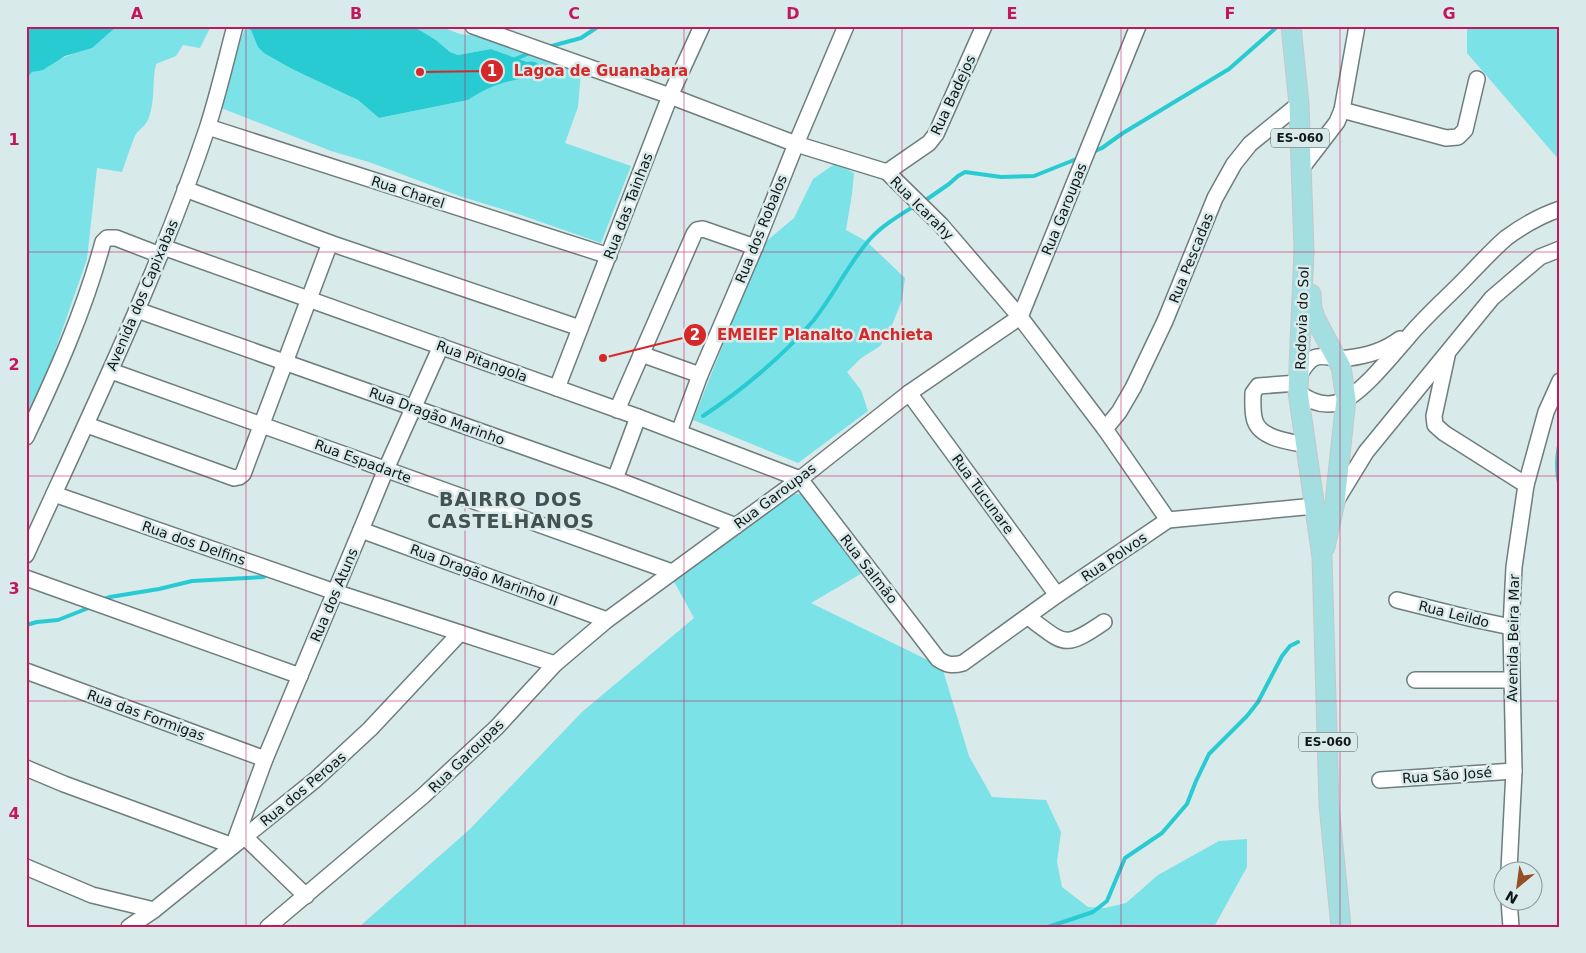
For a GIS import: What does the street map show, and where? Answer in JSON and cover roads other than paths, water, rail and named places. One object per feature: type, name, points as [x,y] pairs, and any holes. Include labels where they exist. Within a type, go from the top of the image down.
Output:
[{"type":"main road","name":"ES-060","points":[[1291,26],[1299,104],[1304,250]]},
{"type":"main road","name":"Rodovia do Sol","points":[[1304,250],[1312,294],[1312,308],[1315,318],[1341,367],[1346,399],[1335,502],[1322,557]]},
{"type":"main road","name":"Rodovia do Sol","points":[[1304,250],[1299,383],[1322,557]]},
{"type":"main road","name":"ES-060","points":[[1322,557],[1329,805],[1341,927]]},
{"type":"street","name":"Avenida dos Capixabas","points":[[26,555],[87,425],[162,251],[208,127],[235,26]]},
{"type":"street","name":"Rua Icarahy","points":[[473,26],[670,96],[796,144],[886,172],[941,225],[1020,317],[1105,429],[1168,520]]},
{"type":"street","name":"Rua das Tainhas","points":[[557,388],[670,96],[702,26]]},
{"type":"street","name":"Rua dos Robalos","points":[[679,432],[700,375],[846,26]]},
{"type":"street","name":"Rua Badejos","points":[[886,172],[928,144],[936,134],[984,26]]},
{"type":"street","name":"Rua Garoupas","points":[[268,927],[423,796],[497,727],[555,664],[607,620],[800,479],[909,393],[1020,317],[1138,26]]},
{"type":"street","points":[[1301,169],[1337,122],[1342,110],[1357,26]]},
{"type":"street","points":[[1342,110],[1446,138],[1458,137],[1466,130],[1477,79]]},
{"type":"street","name":"Rua Pescadas","points":[[1105,429],[1119,412],[1166,321],[1216,198],[1234,164],[1250,144],[1299,104]]},
{"type":"street","name":"Rua Charel","points":[[208,127],[609,256]]},
{"type":"street","points":[[185,189],[330,243],[580,328]]},
{"type":"street","points":[[1420,322],[1388,360],[1363,386],[1346,399],[1331,404],[1316,402],[1306,398],[1299,383],[1306,364],[1314,358],[1325,356],[1346,359],[1360,357],[1371,355],[1393,344],[1420,322],[1506,238],[1547,213],[1560,209]]},
{"type":"street","points":[[617,410],[697,230],[703,230],[755,247]]},
{"type":"street","name":"Rua Pitangola","points":[[26,438],[80,315],[94,276],[103,242],[107,238],[116,238],[162,251],[310,300],[441,346],[679,432],[800,479]]},
{"type":"street","points":[[87,425],[234,478],[239,477],[243,474],[262,426],[330,243]]},
{"type":"street","name":"Rodovia do Sol","points":[[1335,502],[1366,452],[1492,298],[1540,257],[1560,248]]},
{"type":"street","name":"Rua Dragão Marinho","points":[[136,310],[615,479],[736,526]]},
{"type":"street","name":"Rua dos Atuns","points":[[239,842],[265,759],[386,469],[441,346]]},
{"type":"street","points":[[1448,350],[1434,416],[1435,425],[1444,433],[1526,485]]},
{"type":"street","points":[[641,354],[700,375]]},
{"type":"street","name":"Rua Espadarte","points":[[111,371],[672,572]]},
{"type":"street","name":"Avenida Beira Mar","points":[[1510,860],[1514,771],[1510,627],[1514,568],[1526,485],[1546,412],[1560,381]]},
{"type":"street","points":[[1299,383],[1258,386],[1252,393],[1254,420],[1270,437],[1307,445]]},
{"type":"street","name":"Rua Tucunare","points":[[909,393],[1057,595]]},
{"type":"street","points":[[615,479],[638,417]]},
{"type":"street","name":"Rua Salmão","points":[[800,479],[938,660]]},
{"type":"street","name":"Rua dos Delfins","points":[[54,494],[335,592],[555,664]]},
{"type":"street","name":"Rua Polvos","points":[[938,660],[947,665],[954,666],[962,663],[1057,595],[1168,520],[1315,506]]},
{"type":"street","name":"Rua Dragão Marinho II","points":[[362,530],[607,620]]},
{"type":"street","points":[[26,578],[300,676]]},
{"type":"street","name":"Rua Leildo","points":[[1397,600],[1510,627]]},
{"type":"street","points":[[1028,617],[1059,640],[1070,641],[1083,636],[1104,622]]},
{"type":"street","name":"Rua dos Peroas","points":[[129,927],[154,910],[315,780],[370,729],[460,633]]},
{"type":"street","name":"Rua das Formigas","points":[[26,671],[265,759]]},
{"type":"street","points":[[1415,680],[1512,680]]},
{"type":"street","points":[[26,768],[64,784],[239,842],[306,896]]},
{"type":"street","name":"Rua São José","points":[[1380,780],[1514,771]]},
{"type":"street","points":[[26,867],[92,895],[154,910]]},
{"type":"street","points":[[1510,910],[1511,927]]},
{"type":"waterway","points":[[548,47],[581,38],[599,26]]},
{"type":"waterway","points":[[1093,152],[1229,69],[1278,26]]},
{"type":"waterway","points":[[513,60],[532,52]]},
{"type":"waterway","points":[[923,202],[965,172],[1001,177],[1034,176],[1079,158]]},
{"type":"waterway","points":[[703,416],[747,384],[789,347],[821,311],[870,239],[898,216],[916,205]]},
{"type":"waterway","points":[[101,600],[192,581],[264,577]]},
{"type":"waterway","points":[[26,625],[58,620],[91,607]]},
{"type":"waterway","points":[[1048,927],[1093,912],[1107,901],[1125,858],[1162,833],[1187,804],[1209,754],[1247,716],[1258,702],[1282,656],[1290,646],[1298,642]]},
{"type":"place","name":"Lagoa de Guanabara","points":[[420,72]]},
{"type":"place","name":"EMEIEF Planalto Anchieta","points":[[603,358]]},
{"type":"district","name":"BAIRRO DOS CASTELHANOS","points":[[511,510]]}]
